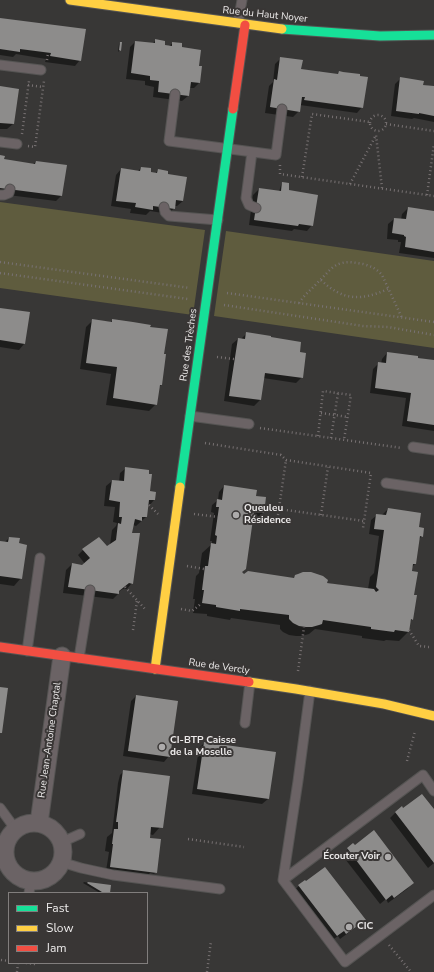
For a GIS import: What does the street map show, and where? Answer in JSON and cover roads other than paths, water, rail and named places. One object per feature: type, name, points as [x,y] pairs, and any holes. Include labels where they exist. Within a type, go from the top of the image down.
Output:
[{"type":"street","name":"Rue du Haut Noyer","points":[[70,0],[280,29],[380,36],[434,34]]},
{"type":"street","name":"Rue des Trèches","points":[[155,669],[228,148],[242,24]]},
{"type":"street","name":"Rue de Vercly","points":[[0,648],[310,691],[430,714]]},
{"type":"street","name":"Rue Jean-Antoine Chaptal","points":[[39,823],[62,656]]},
{"type":"street","points":[[39,823],[49,826],[62,842],[62,862],[54,873],[30,887],[12,870],[6,860],[3,849],[15,830],[22,825],[39,823]]},
{"type":"lane","points":[[242,0],[242,24]]},
{"type":"lane","points":[[0,64],[44,68]]},
{"type":"lane","points":[[175,94],[169,141],[276,155],[282,109]]},
{"type":"lane","points":[[0,142],[18,144]]},
{"type":"lane","points":[[252,152],[246,198],[249,205],[256,208]]},
{"type":"lane","points":[[0,194],[7,194],[10,189]]},
{"type":"lane","points":[[164,207],[165,212],[169,216],[218,220]]},
{"type":"lane","points":[[190,416],[249,424]]},
{"type":"lane","points":[[413,447],[434,450]]},
{"type":"lane","points":[[386,483],[434,490]]},
{"type":"lane","points":[[27,651],[40,558]]},
{"type":"lane","points":[[79,659],[90,590]]},
{"type":"lane","points":[[245,722],[250,682]]},
{"type":"lane","points":[[310,691],[283,880],[345,962],[434,895]]},
{"type":"lane","points":[[283,880],[423,776],[434,791]]},
{"type":"lane","points":[[0,808],[15,830]]},
{"type":"lane","points":[[62,842],[80,834]]},
{"type":"lane","points":[[62,862],[81,868],[113,874],[220,889]]},
{"type":"place","name":"Queuleu Résidence","points":[[236,515]]},
{"type":"place","name":"CI-BTP Caisse de la Moselle","points":[[162,747]]},
{"type":"place","name":"Écouter Voir","points":[[388,857]]},
{"type":"place","name":"CIC","points":[[349,927]]}]
